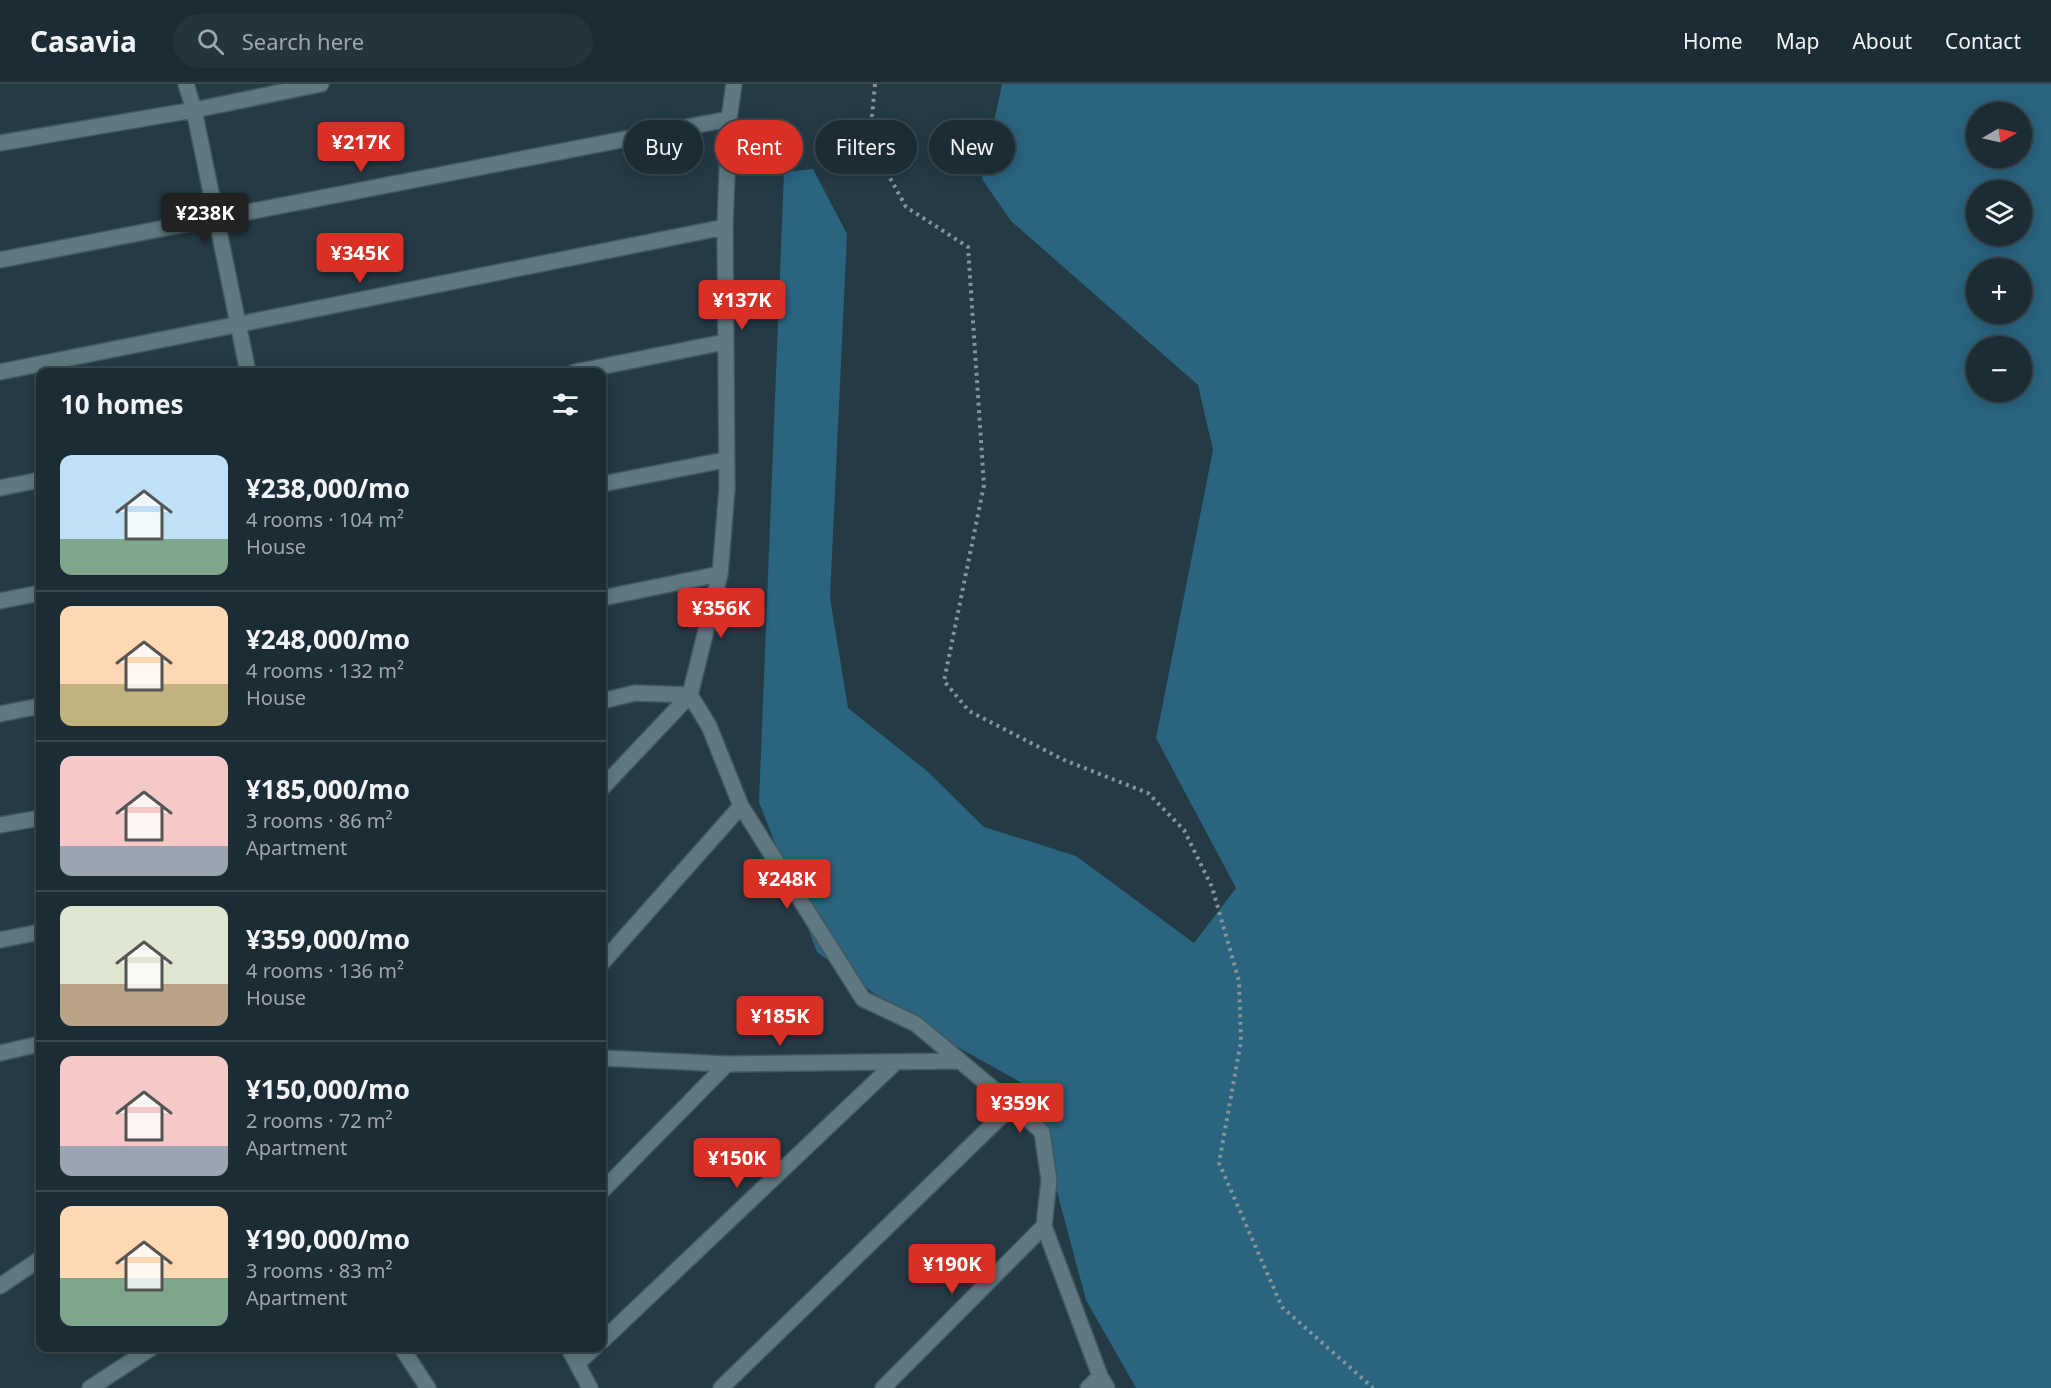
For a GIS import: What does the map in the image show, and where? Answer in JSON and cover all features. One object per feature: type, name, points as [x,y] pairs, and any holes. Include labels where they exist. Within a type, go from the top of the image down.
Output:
[{"type":"street","points":[[186,84],[194,110],[247,368]]},
{"type":"street","points":[[0,143],[194,110],[321,84]]},
{"type":"street","points":[[606,784],[690,695],[720,574],[727,489],[725,227],[729,119],[734,84]]},
{"type":"street","points":[[0,260],[729,119]]},
{"type":"street","points":[[0,372],[725,227]]},
{"type":"street","points":[[595,368],[725,342]]},
{"type":"street","points":[[606,483],[725,460]]},
{"type":"street","points":[[0,488],[36,481]]},
{"type":"street","points":[[606,597],[720,574]]},
{"type":"street","points":[[0,601],[36,594]]},
{"type":"street","points":[[606,700],[635,693],[690,695]]},
{"type":"street","points":[[690,695],[709,726],[741,806],[863,999],[916,1024],[1042,1132],[1049,1180],[1044,1226],[1103,1382],[1088,1388]]},
{"type":"street","points":[[0,714],[36,707]]},
{"type":"street","points":[[606,958],[741,806]]},
{"type":"street","points":[[0,825],[36,819]]},
{"type":"street","points":[[0,940],[36,933]]},
{"type":"street","points":[[0,1053],[36,1045]]},
{"type":"street","points":[[606,1058],[727,1064],[959,1061]]},
{"type":"street","points":[[606,1337],[896,1062]]},
{"type":"street","points":[[606,1187],[727,1064]]},
{"type":"street","points":[[722,1388],[1013,1106]]},
{"type":"street","points":[[883,1388],[1044,1226]]},
{"type":"street","points":[[0,1286],[36,1262]]},
{"type":"street","points":[[90,1388],[145,1352]]},
{"type":"street","points":[[404,1352],[428,1388]]},
{"type":"street","points":[[571,1352],[590,1388]]},
{"type":"street","points":[[578,1363],[590,1352]]},
{"type":"path","points":[[875,84],[872,116],[884,167],[906,207],[968,247],[984,485],[944,681],[969,711],[1064,760],[1148,794],[1184,830],[1212,887],[1239,981],[1241,1041],[1219,1163],[1282,1307],[1373,1388]]},
{"type":"shaded area","points":[[1002,84],[2051,84],[2051,1388],[1136,1388],[1086,1300],[1029,1087],[916,1024],[817,952],[759,802],[784,174],[803,174],[803,170],[813,169],[847,234],[830,598],[848,708],[927,771],[984,827],[1076,856],[1194,943],[1236,888],[1156,738],[1213,450],[1198,385],[1011,221],[982,179],[983,174],[1015,174],[1015,120],[994,120]]}]
